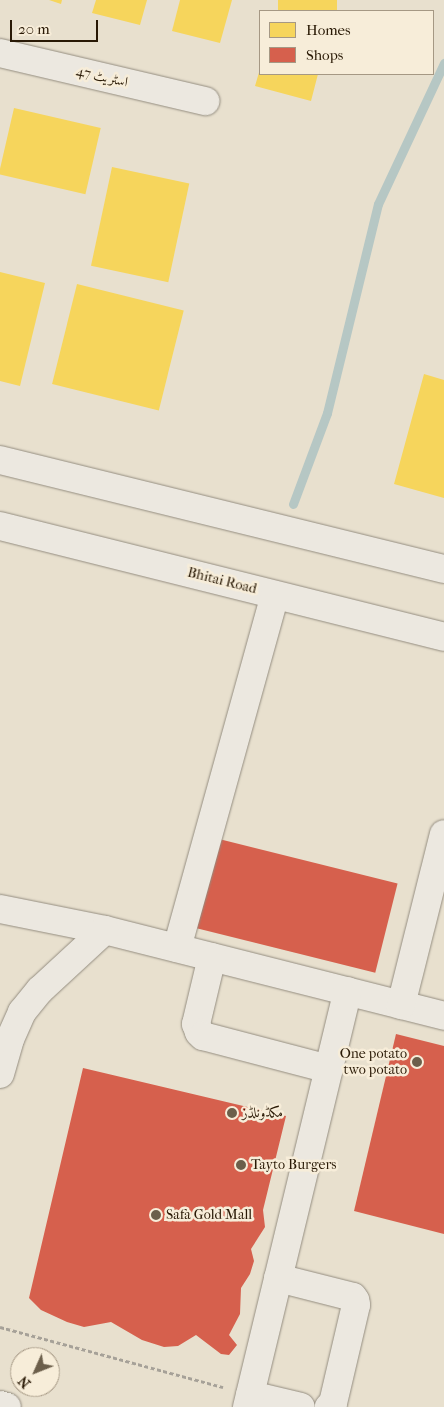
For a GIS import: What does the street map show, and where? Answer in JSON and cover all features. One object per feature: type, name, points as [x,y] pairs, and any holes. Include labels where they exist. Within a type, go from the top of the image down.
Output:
[{"type":"street","name":"اسٹریٹ 47","points":[[0,53],[205,101]]},
{"type":"street","points":[[0,460],[444,569]]},
{"type":"street","name":"Bhitai Road","points":[[0,526],[444,637]]},
{"type":"street","points":[[177,948],[276,595]]},
{"type":"street","points":[[401,1005],[444,834]]},
{"type":"street","points":[[0,909],[105,930],[444,1016]]},
{"type":"street","points":[[0,1074],[10,1039],[22,1012],[40,990],[105,930]]},
{"type":"street","points":[[212,957],[196,1024],[203,1036],[329,1069]]},
{"type":"street","points":[[301,1407],[248,1401],[348,991]]},
{"type":"street","points":[[278,1278],[353,1297],[355,1300],[356,1305],[333,1403],[329,1407]]},
{"type":"street","points":[[0,1405],[7,1407]]},
{"type":"path","points":[[0,1327],[248,1401]]},
{"type":"building: Homes","points":[[49,0],[62,0],[61,4]]},
{"type":"building: Homes","points":[[96,0],[147,0],[140,25],[92,13]]},
{"type":"building: Homes","points":[[180,0],[232,0],[220,43],[172,31]]},
{"type":"building: Homes","points":[[278,0],[337,0],[337,10],[278,10]]},
{"type":"building: Homes","points":[[259,72],[259,75],[318,75],[311,101],[255,86]]},
{"type":"building: Homes","points":[[14,108],[101,128],[85,194],[0,175]]},
{"type":"building: Homes","points":[[112,167],[189,183],[168,282],[91,266]]},
{"type":"building: Homes","points":[[0,272],[45,283],[20,386],[0,381]]},
{"type":"building: Homes","points":[[77,284],[184,311],[159,411],[52,384]]},
{"type":"building: Homes","points":[[424,374],[444,380],[444,498],[394,484]]},
{"type":"building: Shops","points":[[219,839],[398,884],[375,973],[197,928]]},
{"type":"building: Shops","points":[[396,1034],[444,1046],[444,1234],[354,1211]]},
{"type":"building: Shops","name":"Safa Gold Mall","points":[[83,1068],[286,1116],[263,1210],[265,1227],[251,1249],[254,1261],[250,1274],[241,1288],[240,1314],[229,1335],[237,1345],[229,1355],[221,1354],[196,1335],[178,1346],[164,1347],[142,1340],[111,1322],[84,1327],[67,1322],[41,1310],[29,1298]]},
{"type":"waterway","points":[[293,504],[327,413],[378,204],[444,63]]},
{"type":"place","name":"One potato two potato","points":[[417,1062]]},
{"type":"place","name":"مکڈونلڈز","points":[[232,1113]]},
{"type":"place","name":"Tayto Burgers","points":[[241,1165]]},
{"type":"place","name":"Safa Gold Mall","points":[[156,1215]]}]
